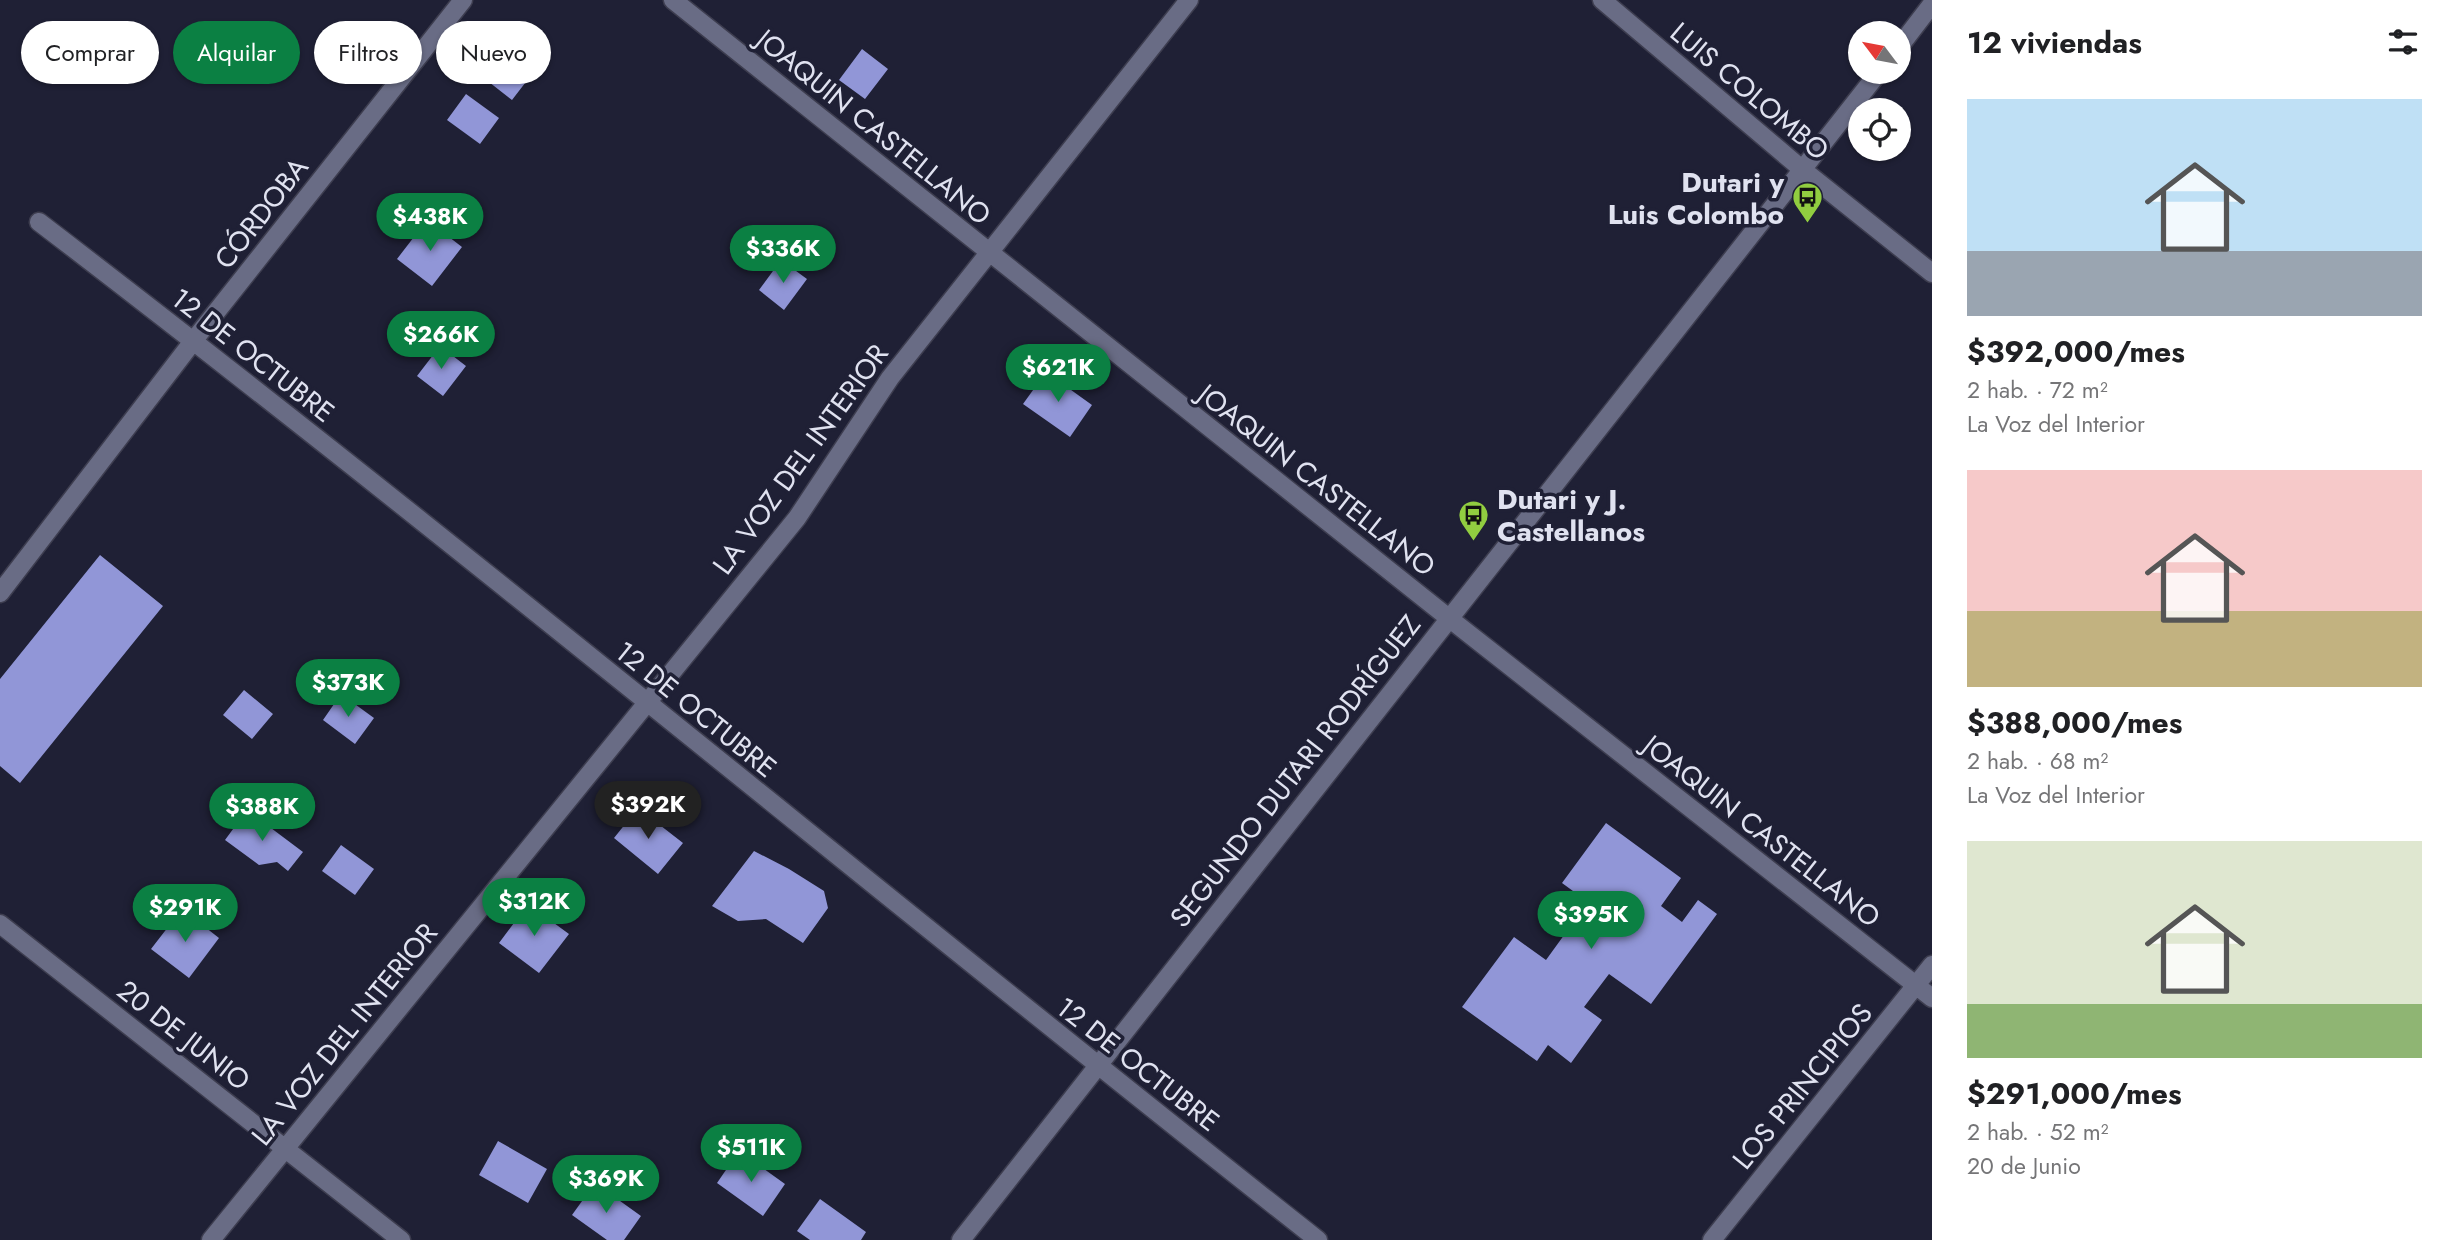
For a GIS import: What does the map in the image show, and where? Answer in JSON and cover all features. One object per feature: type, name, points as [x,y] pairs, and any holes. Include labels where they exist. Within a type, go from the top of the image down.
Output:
[{"type":"street","name":"CÓRDOBA","points":[[0,593],[194,340],[463,0]]},
{"type":"street","name":"JOAQUIN CASTELLANO","points":[[673,0],[1450,619],[1932,998]]},
{"type":"street","name":"LA VOZ DEL INTERIOR","points":[[211,1240],[797,518],[890,378],[1189,0]]},
{"type":"street","name":"LUIS COLOMBO","points":[[1602,0],[1802,170],[1932,273]]},
{"type":"street","points":[[1911,31],[1932,4]]},
{"type":"street","name":"SEGUNDO DUTARI RODRÍGUEZ","points":[[961,1240],[1096,1065],[1870,84]]},
{"type":"street","name":"12 DE OCTUBRE","points":[[39,222],[194,340],[1096,1065],[1318,1240]]},
{"type":"street","name":"20 DE JUNIO","points":[[0,924],[401,1240]]},
{"type":"street","name":"LOS PRINCIPIOS","points":[[1713,1240],[1932,965]]},
{"type":"building","points":[[862,49],[888,69],[865,99],[839,80]]},
{"type":"building","points":[[492,84],[524,84],[512,100]]},
{"type":"building","points":[[466,94],[499,118],[480,144],[447,120]]},
{"type":"building","points":[[427,220],[462,247],[432,286],[397,259]]},
{"type":"building","points":[[781,260],[807,279],[784,310],[759,290]]},
{"type":"building","points":[[440,346],[466,366],[443,396],[417,376]]},
{"type":"building","points":[[1046,372],[1092,405],[1070,437],[1023,404]]},
{"type":"building","points":[[100,555],[163,606],[20,783],[0,766],[0,679]]},
{"type":"building","points":[[244,690],[273,714],[252,739],[223,715]]},
{"type":"building","points":[[341,694],[374,718],[355,744],[323,720]]},
{"type":"building","points":[[638,808],[683,843],[658,874],[614,838]]},
{"type":"building","points":[[247,810],[303,852],[288,871],[277,862],[259,865],[225,840]]},
{"type":"building","points":[[1606,823],[1681,878],[1661,906],[1682,922],[1698,900],[1717,914],[1651,1004],[1609,974],[1584,1007],[1602,1020],[1571,1063],[1548,1045],[1537,1061],[1462,1007],[1514,937],[1546,960],[1588,902],[1562,883]]},
{"type":"building","points":[[341,845],[374,869],[355,895],[322,871]]},
{"type":"building","points":[[754,851],[824,891],[828,908],[803,943],[766,919],[738,921],[712,906]]},
{"type":"building","points":[[528,904],[569,934],[539,973],[499,943]]},
{"type":"building","points":[[182,909],[219,938],[189,978],[151,949]]},
{"type":"building","points":[[498,1141],[547,1169],[528,1203],[479,1175]]},
{"type":"building","points":[[739,1151],[785,1184],[763,1216],[717,1183]]},
{"type":"building","points":[[595,1183],[641,1216],[624,1240],[607,1240],[572,1215]]},
{"type":"building","points":[[820,1199],[866,1232],[861,1240],[810,1240],[797,1231]]},
{"type":"place","name":"Dutari y Luis Colombo","points":[[1807,225]]},
{"type":"place","name":"Dutari y J. Castellanos","points":[[1474,542]]}]
